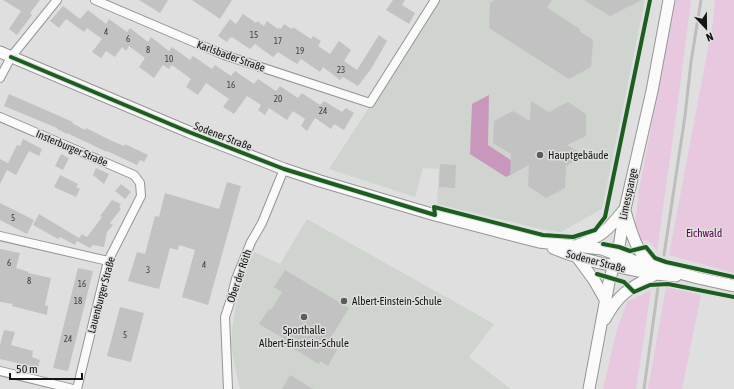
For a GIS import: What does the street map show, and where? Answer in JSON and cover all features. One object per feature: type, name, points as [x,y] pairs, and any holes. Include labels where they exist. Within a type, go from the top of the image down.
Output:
[{"type":"street","points":[[0,78],[12,57],[56,0]]},
{"type":"street","name":"Karlsbader Straße","points":[[95,0],[224,55],[370,103],[435,0]]},
{"type":"street","name":"Limesspange","points":[[589,389],[613,266],[619,247],[625,209],[652,91],[669,0]]},
{"type":"street","name":"Sodener Straße","points":[[0,52],[189,132],[284,169],[435,215],[575,252],[613,266],[656,271]]},
{"type":"street","name":"Insterburger Straße","points":[[0,117],[134,175],[140,183]]},
{"type":"street","name":"Ober der Röth","points":[[228,389],[225,317],[236,279],[251,242],[262,223],[284,169]]},
{"type":"street","name":"Lauenburger Straße","points":[[78,389],[108,261],[141,196],[140,183]]},
{"type":"street","points":[[606,301],[575,252],[600,236],[611,226],[625,209]]},
{"type":"street","points":[[625,209],[632,233],[639,249],[656,271]]},
{"type":"street","points":[[0,236],[108,261]]},
{"type":"street","name":"Sodener Straße","points":[[575,252],[602,249],[616,253],[656,271]]},
{"type":"street","points":[[602,327],[610,310],[619,298],[630,288],[656,271],[734,286]]},
{"type":"street","points":[[0,371],[73,389]]},
{"type":"shaded area","points":[[439,0],[645,0],[602,209],[561,232],[545,230],[437,204],[439,169],[423,168],[415,197],[329,169]]},
{"type":"shaded area","points":[[489,95],[488,145],[523,168],[506,177],[470,154],[472,104]]},
{"type":"shaded area","name":"Albert-Einstein-Schule","points":[[307,219],[494,324],[469,357],[511,389],[240,389],[231,342],[235,309],[244,275],[254,252],[280,264]]},
{"type":"green space","points":[[676,0],[691,0],[657,251],[649,241],[641,240],[635,227],[639,190]]},
{"type":"green space","name":"Eichwald","points":[[715,0],[734,0],[734,273],[669,255],[713,22]]},
{"type":"green space","points":[[666,287],[701,295],[682,389],[648,389]]},
{"type":"green space","points":[[651,290],[636,389],[603,389],[616,333],[627,302]]},
{"type":"building","points":[[3,0],[40,0],[30,13],[32,15],[17,35],[9,29],[21,11]]},
{"type":"building","points":[[139,0],[168,0],[160,13]]},
{"type":"building","points":[[192,0],[232,0],[220,19]]},
{"type":"building","points":[[393,0],[405,0],[402,5],[415,13],[409,24],[386,10]]},
{"type":"building","points":[[495,0],[552,0],[547,8],[580,29],[579,31],[593,40],[591,67],[569,79],[489,28],[490,3]]},
{"type":"building","points":[[584,0],[642,0],[610,16]]},
{"type":"building","points":[[63,6],[80,19],[88,10],[106,24],[109,19],[127,32],[130,28],[148,42],[151,37],[169,51],[172,47],[190,60],[193,56],[212,69],[215,65],[231,76],[235,71],[254,84],[258,79],[276,91],[280,86],[298,98],[302,93],[320,105],[324,101],[342,112],[346,108],[354,113],[344,130],[334,124],[331,129],[315,118],[307,131],[301,126],[305,119],[293,111],[287,120],[269,108],[265,115],[258,110],[261,105],[247,96],[234,114],[223,107],[229,99],[206,83],[198,95],[186,87],[191,79],[172,65],[169,69],[163,65],[154,78],[139,67],[145,58],[129,46],[126,51],[122,47],[115,57],[106,51],[101,58],[92,52],[102,39],[87,28],[84,32],[66,19],[59,28],[50,21]]},
{"type":"building","points":[[243,14],[256,23],[257,21],[264,26],[267,21],[278,29],[281,29],[284,24],[292,29],[293,27],[311,39],[313,36],[321,41],[318,46],[330,54],[339,41],[351,50],[344,61],[357,70],[379,35],[387,41],[371,69],[358,86],[343,77],[340,80],[323,67],[320,72],[301,59],[297,64],[278,52],[273,57],[255,44],[250,49],[232,37],[230,37],[227,42],[218,36],[230,19],[236,24]]},
{"type":"building","points":[[9,94],[73,122],[72,123],[85,130],[86,128],[112,141],[124,146],[125,144],[148,155],[144,162],[140,160],[137,165],[107,152],[57,128],[4,106]]},
{"type":"building","name":"Hauptgebäude","points":[[531,101],[549,112],[568,102],[586,114],[586,136],[567,145],[585,156],[566,166],[565,188],[546,198],[528,186],[529,165],[510,175],[511,154],[493,143],[494,121],[513,111],[530,121]]},
{"type":"building","points":[[23,139],[42,149],[39,156],[29,151],[16,175],[7,170],[0,184],[0,159],[8,163],[17,145],[20,146]]},
{"type":"building","points":[[61,154],[69,158],[63,170],[55,166]]},
{"type":"building","points":[[440,164],[456,165],[455,188],[439,187]]},
{"type":"building","points":[[96,168],[109,174],[104,184],[93,175]]},
{"type":"building","points":[[60,175],[78,184],[76,187],[80,189],[76,197],[54,187]]},
{"type":"building","points":[[227,182],[241,186],[208,305],[182,297],[195,250],[179,245],[178,250],[170,248],[159,289],[128,281],[137,252],[145,254],[155,216],[159,217],[165,193],[219,209]]},
{"type":"building","points":[[121,184],[131,192],[125,199],[115,191]]},
{"type":"building","points":[[112,200],[121,204],[119,207],[121,209],[110,223],[113,225],[107,232],[104,247],[93,245],[90,248],[77,241],[82,234],[87,237],[102,217],[100,216]]},
{"type":"building","points":[[0,203],[34,220],[27,234],[0,220]]},
{"type":"building","points":[[39,214],[79,238],[75,245],[60,237],[58,239],[33,225]]},
{"type":"building","points":[[0,249],[20,253],[16,268],[29,272],[28,273],[51,278],[45,305],[48,306],[47,315],[12,306],[13,304],[0,302]]},
{"type":"building","points":[[78,268],[93,271],[68,371],[53,368]]},
{"type":"building","name":"Sporthalle Albert-Einstein-Schule","points":[[285,270],[349,308],[327,344],[337,350],[328,366],[320,361],[319,364],[281,341],[283,338],[259,324],[269,309],[271,310],[282,292],[274,287]]},
{"type":"building","points":[[120,307],[144,313],[131,362],[107,356]]},
{"type":"building","points":[[4,330],[15,332],[11,345],[33,351],[32,357],[40,360],[38,368],[0,359],[0,345]]},
{"type":"building","points":[[290,375],[313,389],[282,389]]},
{"type":"railway","points":[[664,255],[701,0]]},
{"type":"railway","points":[[644,389],[658,287]]},
{"type":"cycle path","points":[[11,57],[189,132],[284,169],[435,215],[434,207],[543,235],[573,237],[595,230],[605,217],[650,0]]},
{"type":"cycle path","points":[[603,244],[630,251],[646,247],[655,258],[666,262],[734,277]]},
{"type":"cycle path","points":[[597,274],[624,282],[634,292],[650,285],[668,284],[734,297]]},
{"type":"place","name":"Hauptgebäude","points":[[540,155]]},
{"type":"place","name":"Albert-Einstein-Schule","points":[[344,301]]},
{"type":"place","name":"Sporthalle Albert-Einstein-Schule","points":[[304,317]]}]
